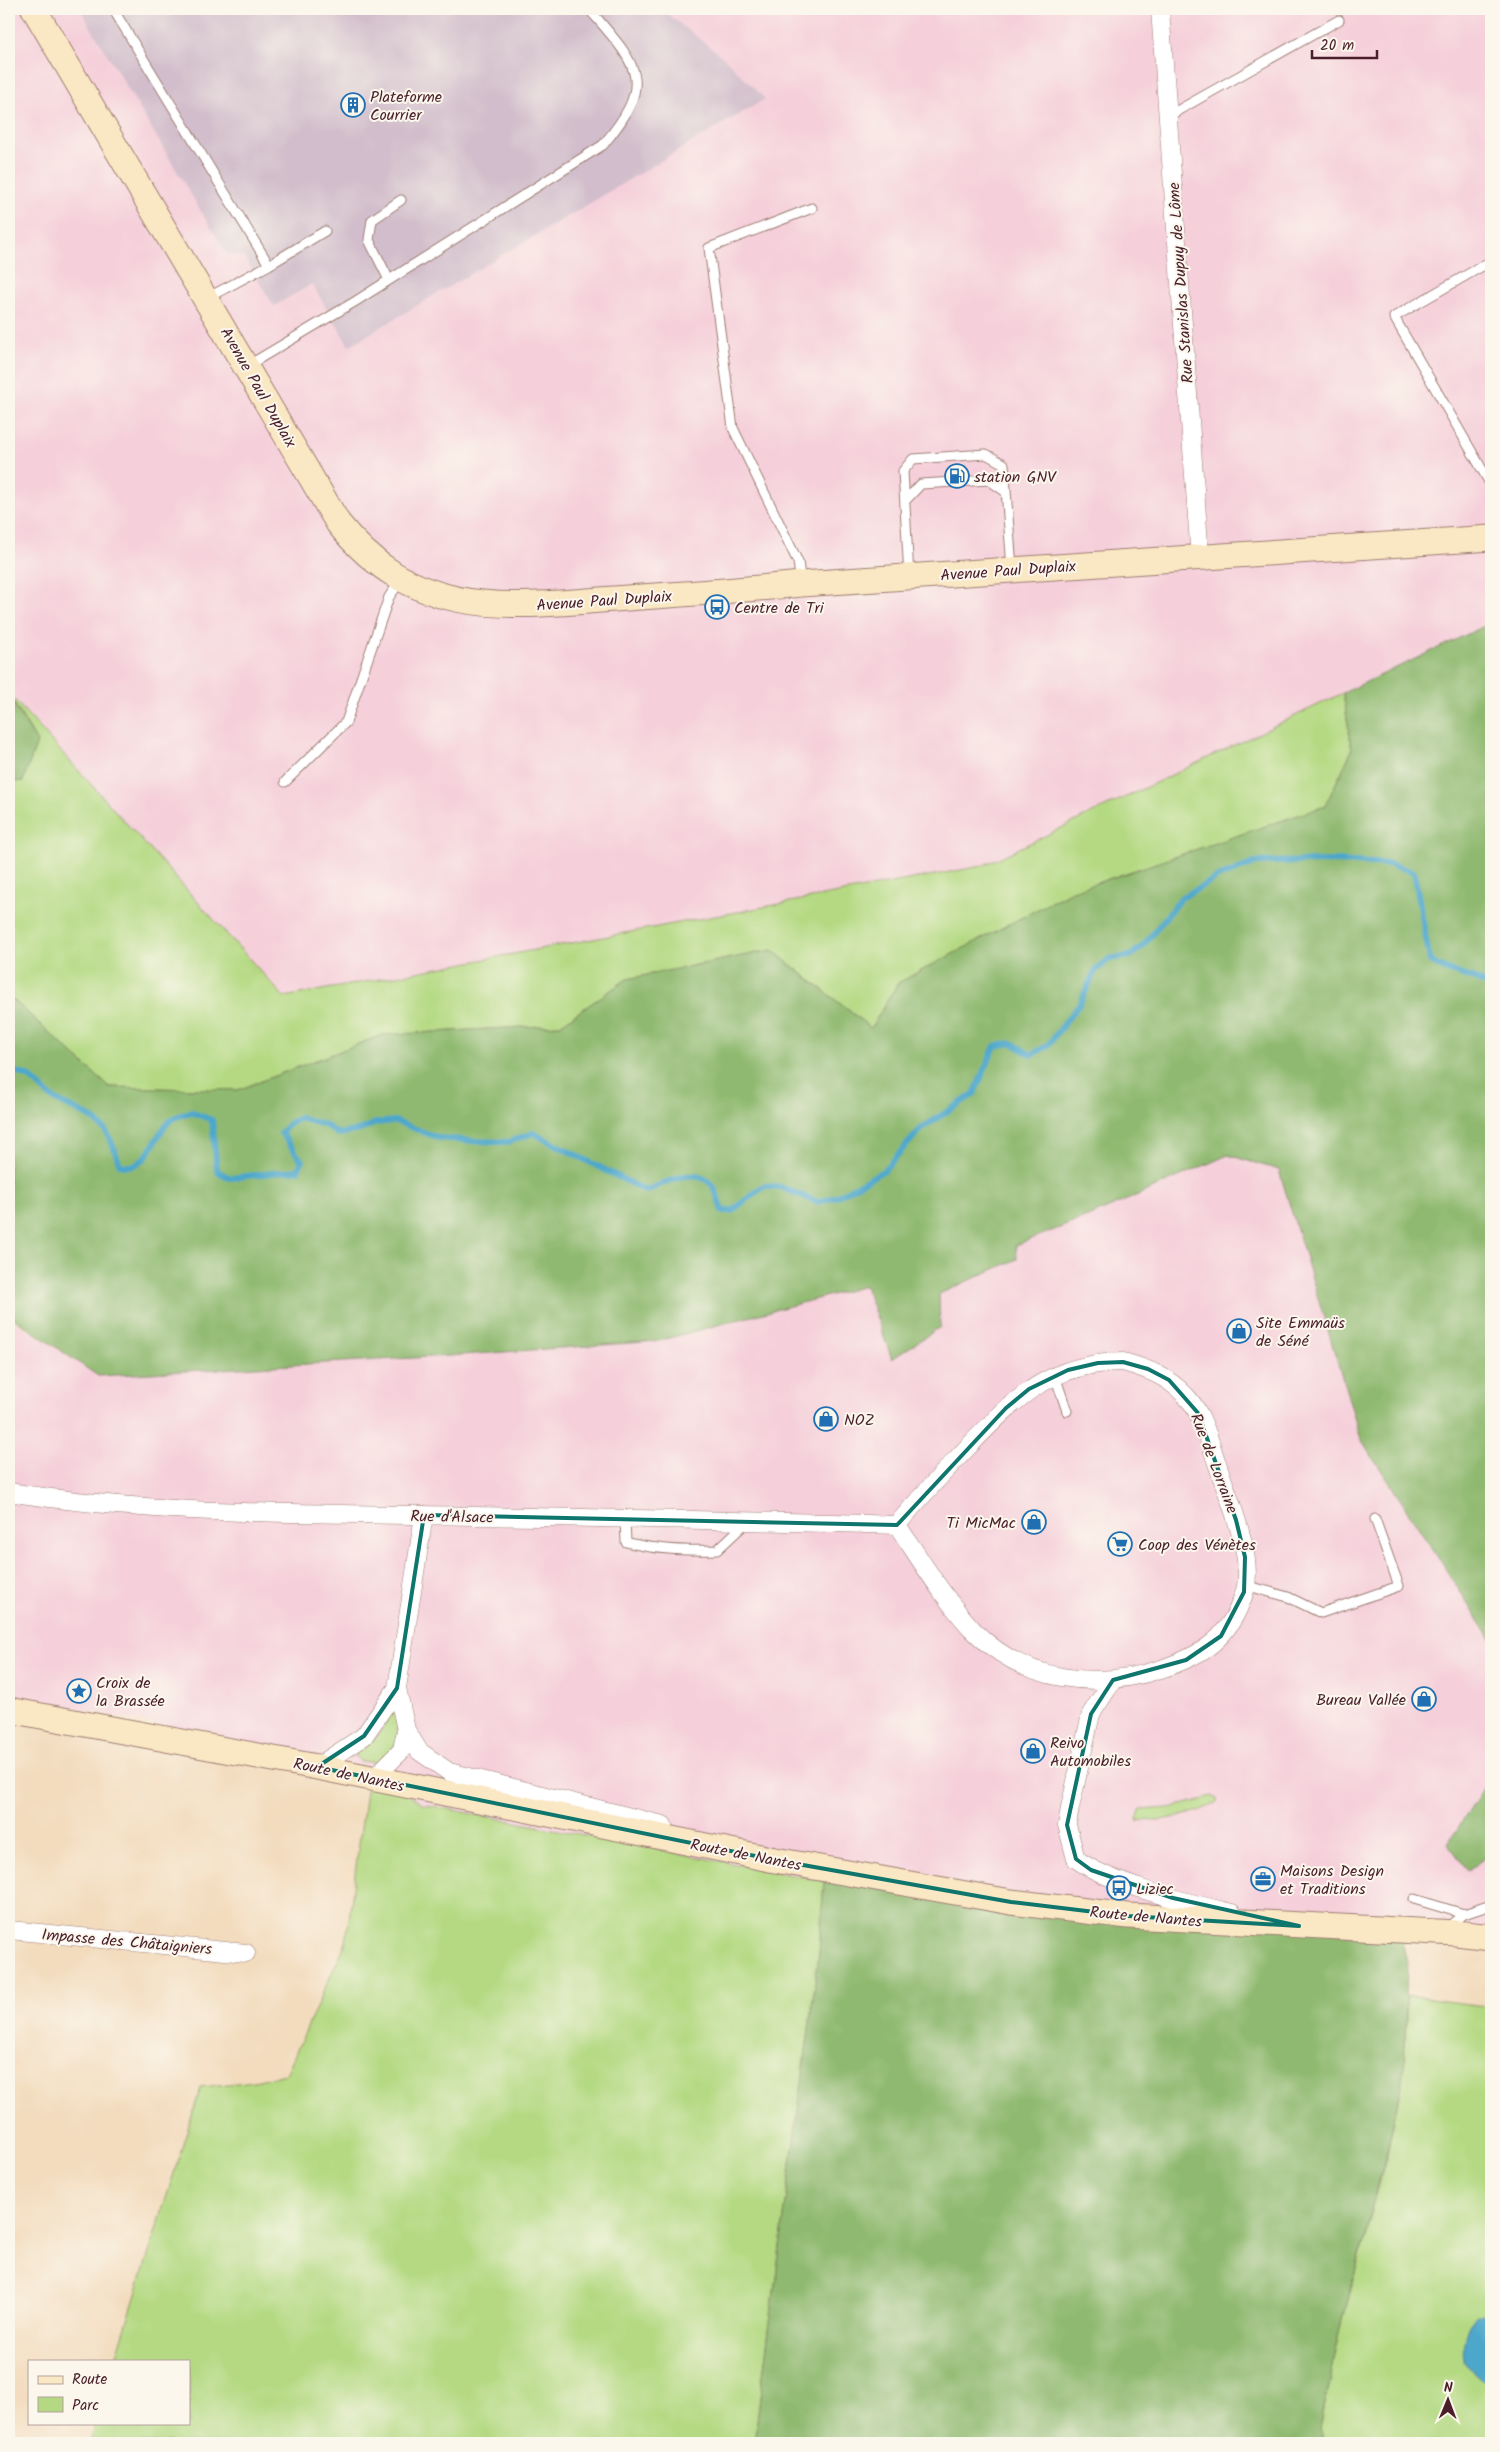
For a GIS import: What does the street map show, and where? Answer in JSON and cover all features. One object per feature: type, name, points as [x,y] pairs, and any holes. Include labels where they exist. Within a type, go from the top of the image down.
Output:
[{"type":"main road","name":"Avenue Paul Duplaix","points":[[34,9],[207,298],[338,523],[355,544],[402,579],[456,600],[503,606],[1491,538]]},
{"type":"main road","name":"Route de Nantes","points":[[9,1710],[317,1767],[695,1844],[1011,1902],[1128,1916],[1441,1932],[1491,1937]]},
{"type":"street","name":"Rue Stanislas Dupuy de Lôme","points":[[1160,9],[1200,558]]},
{"type":"street","name":"Rue de Lorraine","points":[[1098,1362],[1123,1362],[1148,1369],[1169,1380],[1186,1396],[1202,1422],[1236,1520],[1245,1557],[1245,1585],[1242,1599],[1232,1621],[1222,1636],[1205,1650],[1186,1660],[1113,1680],[1091,1681],[1056,1677],[1028,1667],[999,1651],[975,1632],[896,1525],[922,1495],[1006,1408],[1028,1389],[1055,1376],[1068,1370],[1098,1362]]},
{"type":"street","name":"Rue d'Alsace","points":[[9,1492],[57,1500],[152,1508],[896,1525]]},
{"type":"street","points":[[424,1515],[397,1688],[406,1730],[419,1751],[449,1772],[663,1826],[695,1844]]},
{"type":"street","points":[[1113,1680],[1091,1714],[1070,1808],[1067,1825],[1076,1859],[1091,1870],[1173,1898],[1241,1916],[1299,1926]]},
{"type":"street","points":[[317,1767],[364,1736],[397,1688]]},
{"type":"street","points":[[373,1779],[402,1750],[406,1730]]},
{"type":"street","name":"Impasse des Châtaigniers","points":[[9,1930],[246,1953]]},
{"type":"lane","points":[[113,9],[269,265]]},
{"type":"lane","points":[[247,366],[389,280],[603,144],[623,121],[637,87],[629,58],[589,9]]},
{"type":"lane","points":[[1168,116],[1339,20]]},
{"type":"lane","points":[[389,280],[369,240],[372,220],[401,200]]},
{"type":"lane","points":[[801,584],[798,562],[733,428],[709,248],[812,208]]},
{"type":"lane","points":[[207,298],[269,265],[325,231]]},
{"type":"lane","points":[[1491,261],[1394,317],[1491,485]]},
{"type":"lane","points":[[909,577],[903,471],[913,459],[986,454],[1004,464],[1012,570]]},
{"type":"lane","points":[[905,501],[921,484],[989,480],[1006,492]]},
{"type":"lane","points":[[285,782],[346,722],[389,597],[402,579]]},
{"type":"lane","points":[[1055,1376],[1067,1411]]},
{"type":"lane","points":[[625,1519],[626,1542],[699,1551],[717,1550],[747,1521]]},
{"type":"lane","points":[[1245,1585],[1288,1597],[1321,1613],[1399,1586],[1375,1519]]},
{"type":"lane","points":[[1414,1899],[1464,1914]]},
{"type":"lane","points":[[1441,1932],[1464,1914],[1491,1905]]},
{"type":"highlighted area","points":[[1123,1362],[1148,1369],[1169,1380],[1185,1396],[1198,1413],[1236,1520],[1245,1557],[1244,1592],[1221,1636],[1186,1660],[1113,1680],[1091,1714],[1067,1825],[1076,1859],[1091,1870],[1173,1898],[1299,1926],[1128,1916],[1011,1902],[775,1860],[317,1767],[364,1736],[397,1688],[424,1515],[897,1525],[1006,1408],[1029,1389],[1068,1370],[1098,1363]]},
{"type":"shaded area","points":[[9,9],[1491,9],[1491,623],[982,866],[283,997],[9,694]]},
{"type":"shaded area","points":[[80,9],[661,9],[724,58],[765,99],[349,346],[312,284],[274,306],[245,258],[226,253]]},
{"type":"shaded area","points":[[1228,1155],[1279,1170],[1361,1439],[1491,1639],[1491,1778],[1448,1843],[1467,1870],[1491,1854],[1491,1947],[824,1881],[422,1804],[369,1768],[9,1695],[9,1317],[98,1376],[658,1341],[865,1286],[891,1358],[939,1294],[1017,1259],[1016,1245],[1095,1214]]},
{"type":"green space","points":[[1491,623],[1491,1639],[1361,1439],[1279,1170],[1228,1155],[1095,1214],[1016,1245],[1017,1259],[939,1294],[940,1327],[892,1359],[865,1286],[658,1341],[448,1356],[98,1376],[9,1315],[9,996],[109,1087],[238,1090],[382,1035],[560,1025],[627,979],[772,950],[871,1028],[898,983],[1070,892],[1325,806],[1352,750],[1343,693]]},
{"type":"green space","points":[[1343,693],[1352,750],[1325,806],[1070,892],[898,983],[871,1028],[772,950],[627,979],[560,1025],[382,1035],[238,1090],[109,1087],[9,996],[9,782],[23,781],[37,742],[9,694],[284,997],[982,866]]},
{"type":"green space","points":[[9,697],[37,742],[23,781],[9,782]]},
{"type":"green space","points":[[394,1706],[398,1725],[396,1743],[379,1763],[360,1761],[355,1756],[357,1752],[375,1738]]},
{"type":"green space","points":[[369,1768],[422,1804],[824,1881],[819,1954],[754,2443],[90,2443],[96,2424],[190,2424],[190,2360],[115,2360],[201,2087],[254,2081],[286,2074],[346,1942]]},
{"type":"green space","points":[[1491,1778],[1491,1854],[1467,1870],[1448,1843]]},
{"type":"green space","points":[[1213,1797],[1217,1799],[1217,1802],[1190,1814],[1167,1819],[1137,1820],[1140,1810],[1169,1808]]},
{"type":"green space","points":[[824,1881],[1402,1940],[1407,1963],[1404,2071],[1388,2147],[1343,2319],[1320,2427],[1325,2443],[754,2443],[819,1954]]},
{"type":"green space","points":[[1407,1996],[1491,2007],[1491,2443],[1324,2443],[1320,2428],[1343,2319],[1387,2155],[1404,2071]]},
{"type":"water","points":[[1491,2312],[1491,2387],[1467,2367],[1463,2356],[1463,2348],[1466,2333],[1472,2321],[1478,2316]]},
{"type":"waterway","points":[[9,1072],[31,1078],[50,1096],[99,1124],[110,1138],[120,1165],[130,1166],[145,1158],[166,1125],[172,1119],[191,1112],[212,1120],[217,1171],[230,1178],[298,1170],[302,1161],[281,1133],[290,1123],[300,1118],[325,1125],[338,1134],[360,1130],[376,1123],[395,1121],[439,1138],[473,1141],[508,1142],[533,1133],[646,1191],[680,1177],[697,1176],[705,1179],[712,1185],[722,1211],[732,1211],[763,1186],[780,1187],[818,1202],[838,1196],[883,1171],[922,1128],[974,1094],[995,1046],[1012,1043],[1031,1055],[1048,1045],[1080,1003],[1095,971],[1109,959],[1130,956],[1143,946],[1181,898],[1218,877],[1257,862],[1334,861],[1389,864],[1414,872],[1430,961],[1437,966],[1476,979],[1491,987]]},
{"type":"place","name":"Plateforme Courrier","points":[[353,105]]},
{"type":"place","name":"station GNV","points":[[957,476]]},
{"type":"place","name":"Centre de Tri","points":[[717,607]]},
{"type":"place","name":"Site Emmaüs de Séné","points":[[1239,1331]]},
{"type":"place","name":"NOZ","points":[[826,1419]]},
{"type":"place","name":"Ti MicMac","points":[[1034,1522]]},
{"type":"place","name":"Coop des Vénètes","points":[[1120,1544]]},
{"type":"place","name":"Croix de la Brassée","points":[[79,1691]]},
{"type":"place","name":"Bureau Vallée","points":[[1424,1699]]},
{"type":"place","name":"Reivo Automobiles","points":[[1033,1751]]},
{"type":"place","name":"Maisons Design et Traditions","points":[[1263,1879]]},
{"type":"place","name":"Liziec","points":[[1119,1888]]}]
